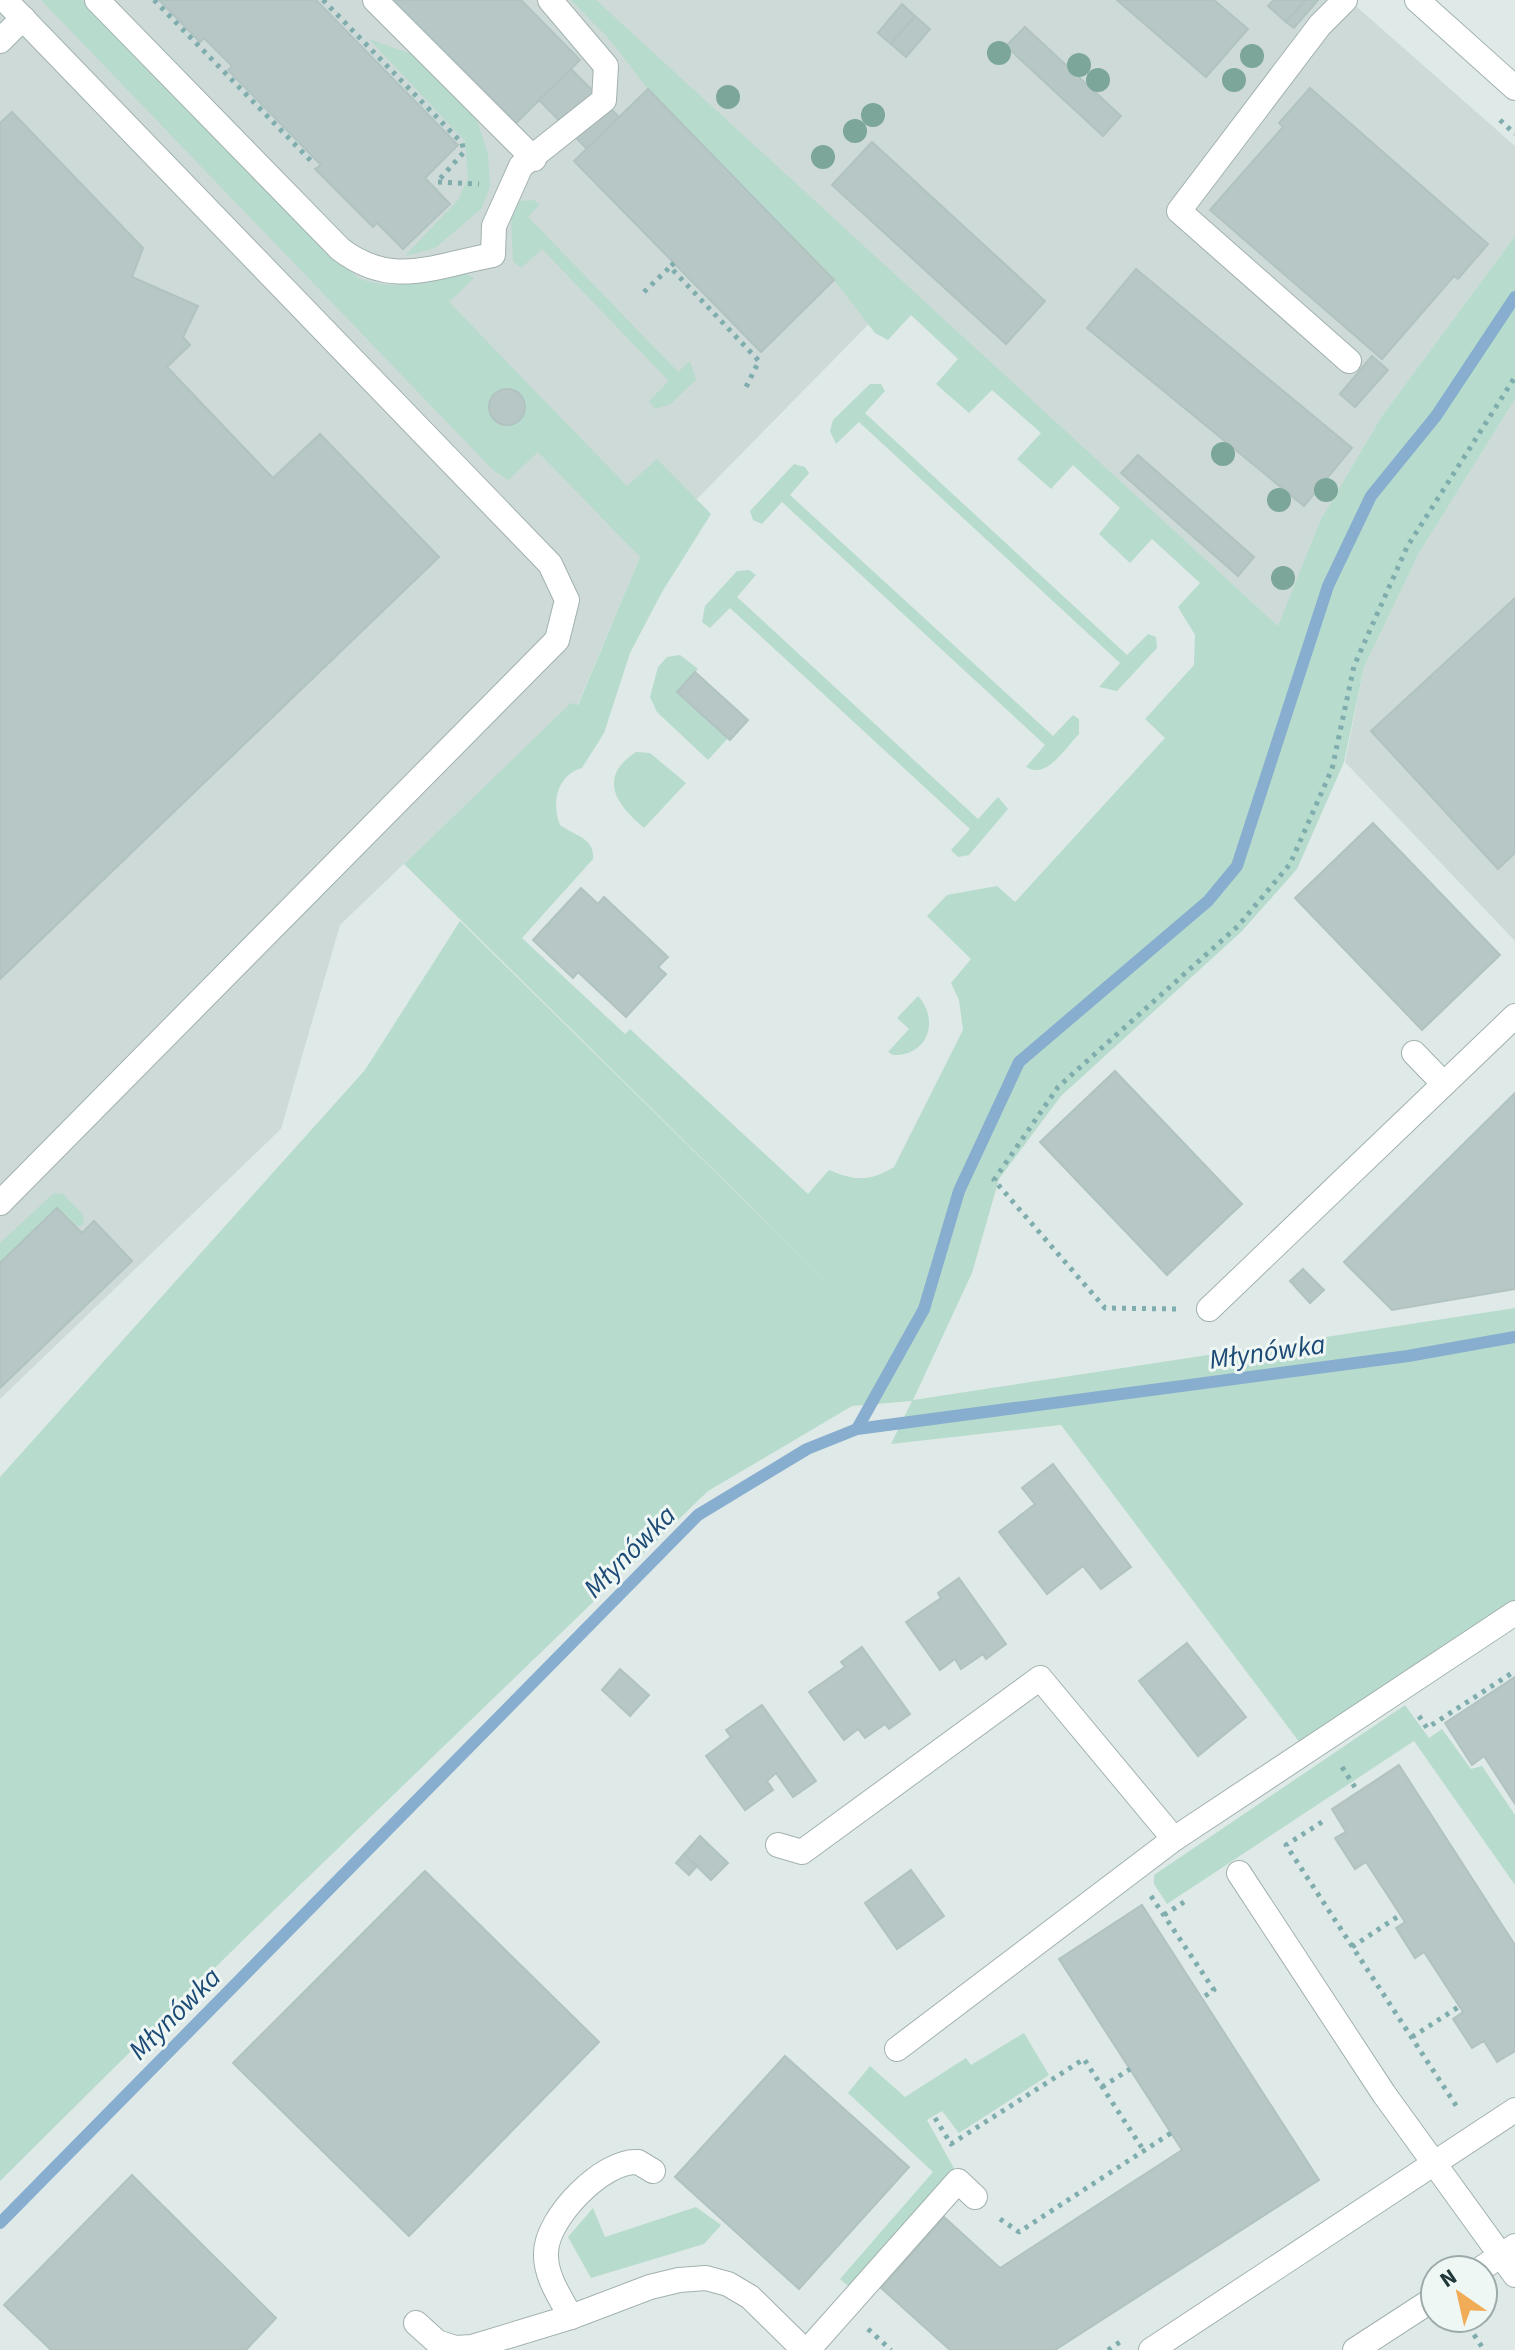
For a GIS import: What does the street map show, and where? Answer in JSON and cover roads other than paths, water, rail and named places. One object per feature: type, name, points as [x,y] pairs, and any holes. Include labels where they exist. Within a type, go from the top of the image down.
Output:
[{"type":"street","points":[[0,1203],[557,640],[567,600],[550,564],[5,0]]},
{"type":"street","points":[[97,0],[340,249],[362,266],[389,274],[493,255],[494,226],[521,166],[534,159],[604,100],[606,66],[550,0]]},
{"type":"street","points":[[375,0],[534,159]]},
{"type":"street","points":[[1345,0],[1320,25],[1179,211],[1349,361]]},
{"type":"street","points":[[1417,0],[1515,88]]},
{"type":"street","points":[[0,41],[23,18]]},
{"type":"street","points":[[1209,1309],[1515,1016]]},
{"type":"street","points":[[1414,1053],[1444,1084]]},
{"type":"street","points":[[897,2049],[1174,1839],[1515,1613]]},
{"type":"street","points":[[778,1845],[802,1852],[1040,1678],[1174,1839]]},
{"type":"street","points":[[1239,1873],[1433,2165],[1510,2259]]},
{"type":"street","points":[[1151,2350],[1515,2110]]},
{"type":"street","points":[[571,2317],[548,2270],[545,2251],[559,2217],[598,2175],[613,2165],[638,2162],[653,2171]]},
{"type":"street","points":[[416,2323],[437,2342],[455,2348],[481,2345],[571,2317],[650,2287],[706,2278],[728,2284],[750,2297],[806,2349],[958,2181],[975,2197]]},
{"type":"street","points":[[1355,2350],[1419,2308]]},
{"type":"waterway","points":[[857,1429],[924,1309],[959,1191],[1019,1062],[1208,901],[1237,866],[1328,586],[1371,496],[1436,416],[1515,297]]},
{"type":"waterway","name":"Młynówka","points":[[0,2223],[698,1515],[807,1449],[857,1429],[1408,1356],[1515,1337]]}]
